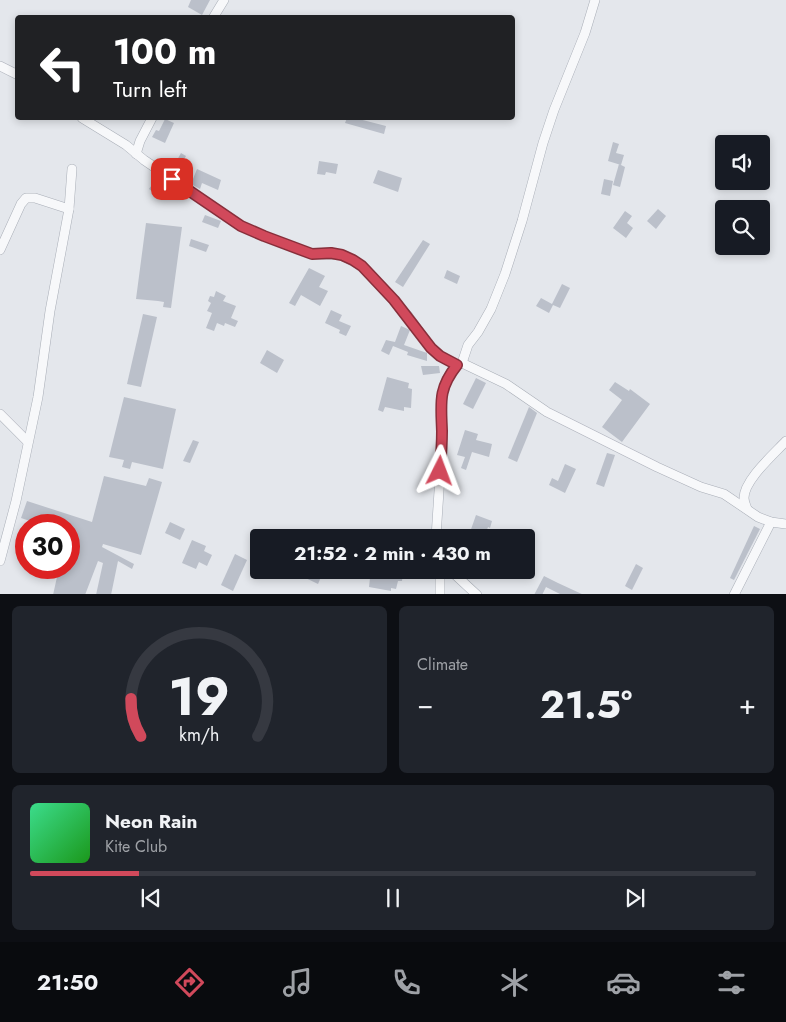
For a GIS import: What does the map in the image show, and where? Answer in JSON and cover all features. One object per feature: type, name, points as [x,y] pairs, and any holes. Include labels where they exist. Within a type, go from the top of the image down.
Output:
[{"type":"street","points":[[214,15],[224,0]]},
{"type":"street","points":[[437,529],[442,431],[440,413],[447,380],[460,364],[468,345],[491,309],[505,274],[545,135],[585,32],[594,0]]},
{"type":"street","points":[[0,66],[15,74]]},
{"type":"street","points":[[85,120],[126,145],[136,154],[241,226],[312,254],[342,255],[358,263],[394,300],[431,348],[440,356],[506,384],[548,412],[657,467],[701,487],[724,494],[758,517],[771,522],[786,524]]},
{"type":"street","points":[[136,154],[151,120]]},
{"type":"street","points":[[0,561],[16,501],[27,441],[38,397],[50,311],[69,209],[72,169]]},
{"type":"street","points":[[0,250],[21,204],[26,198],[35,198],[69,209]]},
{"type":"street","points":[[0,414],[27,441]]},
{"type":"street","points":[[747,509],[744,499],[745,492],[753,477],[786,441]]},
{"type":"street","points":[[734,594],[771,522]]},
{"type":"street","points":[[440,579],[440,594]]},
{"type":"street","points":[[460,579],[477,594]]},
{"type":"building","points":[[191,0],[210,0],[202,15],[188,7]]},
{"type":"building","points":[[164,120],[174,123],[165,143],[152,137],[156,130],[159,131]]},
{"type":"building","points":[[346,120],[363,120],[386,126],[384,134],[345,123]]},
{"type":"building","points":[[613,142],[619,144],[616,153],[624,155],[621,165],[608,161]]},
{"type":"building","points":[[181,153],[186,156],[176,174],[171,171]]},
{"type":"building","points":[[319,161],[338,164],[336,174],[326,172],[325,175],[317,174]]},
{"type":"building","points":[[619,164],[625,167],[620,187],[613,185]]},
{"type":"building","points":[[197,169],[221,180],[218,190],[202,183],[200,189],[191,184]]},
{"type":"building","points":[[378,170],[402,178],[398,192],[373,183]]},
{"type":"building","points":[[604,179],[613,181],[610,196],[601,194]]},
{"type":"building","points":[[154,182],[167,191],[162,198],[149,189]]},
{"type":"building","points":[[658,209],[666,216],[656,229],[647,221]]},
{"type":"building","points":[[625,211],[632,216],[627,223],[633,228],[626,238],[613,228]]},
{"type":"building","points":[[205,215],[221,221],[218,228],[202,222]]},
{"type":"building","points":[[146,223],[182,227],[171,308],[163,307],[164,302],[136,299]]},
{"type":"building","points":[[191,239],[209,245],[206,252],[189,246]]},
{"type":"building","points":[[423,240],[430,244],[403,287],[395,282]]},
{"type":"building","points":[[309,268],[325,276],[319,287],[328,291],[320,306],[301,295],[295,306],[289,303]]},
{"type":"building","points":[[447,270],[460,276],[457,284],[444,278]]},
{"type":"building","points":[[562,284],[570,288],[560,308],[553,305],[549,313],[536,306],[541,298],[552,304]]},
{"type":"building","points":[[216,291],[226,296],[223,301],[236,306],[231,318],[238,321],[235,327],[225,323],[224,326],[217,323],[214,331],[206,328],[212,313],[207,311],[211,303],[208,301],[210,296],[214,297]]},
{"type":"building","points":[[331,310],[342,315],[339,321],[351,326],[346,336],[339,333],[340,330],[325,323]]},
{"type":"building","points":[[143,314],[157,317],[141,387],[127,384]]},
{"type":"building","points":[[401,326],[410,330],[404,345],[427,353],[427,361],[407,355],[408,352],[393,346],[389,355],[381,351],[386,340],[395,342]]},
{"type":"building","points":[[267,350],[284,360],[277,373],[260,363]]},
{"type":"building","points":[[421,366],[439,366],[440,373],[423,375]]},
{"type":"building","points":[[387,377],[409,383],[408,388],[412,389],[411,408],[404,407],[404,411],[385,407],[383,412],[378,410]]},
{"type":"building","points":[[476,378],[486,383],[473,409],[463,404]]},
{"type":"building","points":[[615,382],[629,391],[630,389],[650,404],[622,442],[602,427],[622,400],[609,390]]},
{"type":"building","points":[[124,397],[176,409],[163,469],[132,462],[130,469],[122,467],[124,460],[109,457]]},
{"type":"building","points":[[529,407],[537,413],[517,462],[508,458]]},
{"type":"building","points":[[465,430],[478,434],[476,440],[492,444],[489,457],[472,452],[466,470],[461,468],[465,457],[457,455]]},
{"type":"building","points":[[193,440],[199,442],[190,463],[183,461]]},
{"type":"building","points":[[607,453],[615,455],[604,487],[596,484]]},
{"type":"building","points":[[565,464],[576,469],[565,493],[549,485],[552,478],[558,481]]},
{"type":"building","points":[[104,476],[146,486],[149,478],[162,482],[141,555],[103,544],[102,547],[134,564],[132,569],[118,561],[111,594],[96,594],[103,563],[98,561],[85,594],[53,594],[57,579],[80,579],[80,518],[92,522]]},
{"type":"building","points":[[27,501],[67,514],[22,514]]},
{"type":"building","points":[[476,515],[492,521],[490,528],[471,529]]},
{"type":"building","points":[[170,522],[185,529],[180,540],[165,533]]},
{"type":"building","points":[[754,526],[760,529],[734,580],[730,578]]},
{"type":"building","points":[[192,540],[206,546],[204,551],[212,555],[207,566],[199,562],[196,569],[182,563]]},
{"type":"building","points":[[235,554],[247,560],[233,591],[221,585]]},
{"type":"building","points":[[636,564],[643,568],[632,590],[625,586]]},
{"type":"building","points":[[544,576],[582,594],[560,594],[546,587],[542,594],[535,594]]},
{"type":"building","points":[[308,579],[320,579],[318,584]]},
{"type":"building","points":[[370,579],[402,579],[402,581],[398,581],[396,589],[391,588],[391,591],[369,587]]},
{"type":"route","points":[[172,179],[241,226],[312,254],[331,253],[353,260],[376,280],[408,316],[424,342],[440,356],[457,365],[442,392],[440,471]]}]
